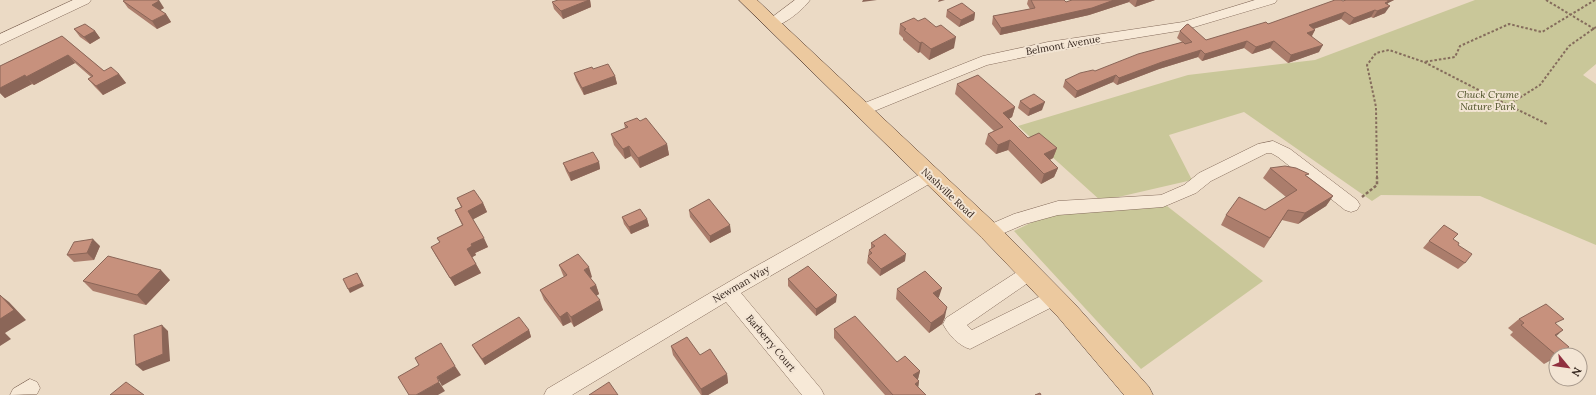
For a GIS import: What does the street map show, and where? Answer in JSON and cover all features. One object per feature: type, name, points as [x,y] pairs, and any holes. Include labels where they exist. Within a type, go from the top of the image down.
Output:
[{"type":"main road","name":"Nashville Road","points":[[747,0],[990,232],[1053,298],[1140,395]]},
{"type":"street","points":[[0,40],[84,0]]},
{"type":"street","points":[[769,21],[788,0]]},
{"type":"street","points":[[769,21],[791,11],[803,0]]},
{"type":"street","name":"Belmont Avenue","points":[[862,110],[983,61],[1048,47],[1184,26],[1270,0]]},
{"type":"street","points":[[990,232],[1020,219],[1058,208],[1116,206],[1163,201],[1190,189],[1205,177],[1264,148],[1273,147],[1284,153],[1351,205]]},
{"type":"street","name":"Newman Way","points":[[554,395],[728,291],[930,176]]},
{"type":"street","points":[[1029,273],[953,324],[970,341],[1053,298]]},
{"type":"street","name":"Barberry Court","points":[[728,291],[814,395]]},
{"type":"path","points":[[1508,104],[1540,85],[1569,46],[1595,28],[1546,0]]},
{"type":"path","points":[[1424,62],[1455,57],[1460,46],[1509,24],[1542,32],[1595,0]]},
{"type":"path","points":[[1351,205],[1377,185],[1376,107],[1367,65],[1376,54],[1389,50],[1424,62],[1547,124]]},
{"type":"green space","name":"Chuck Crume Nature Park","points":[[1475,0],[1596,0],[1596,64],[1583,75],[1596,84],[1596,245],[1480,196],[1381,195],[1372,201],[1244,112],[1169,135],[1192,180],[1101,201],[1018,126],[1188,75],[1315,60]]},
{"type":"green space","points":[[1167,206],[1263,281],[1141,369],[1014,231],[1045,216]]},
{"type":"building","points":[[158,0],[159,1],[152,5],[166,14],[152,21],[123,1]]},
{"type":"building","points":[[558,0],[589,0],[561,11],[552,2]]},
{"type":"building","points":[[1031,0],[1064,0],[1066,2],[1072,0],[1114,0],[1092,8],[1001,28],[993,16],[1035,8]]},
{"type":"building","points":[[1335,0],[1387,0],[1389,1],[1385,3],[1390,6],[1354,18],[1345,12],[1309,25],[1315,30],[1307,33],[1323,45],[1291,55],[1274,41],[1256,47],[1247,41],[1205,54],[1201,50],[1162,62],[1119,78],[1116,75],[1077,91],[1065,80],[1080,73],[1093,70],[1095,71],[1138,54],[1183,42],[1185,44],[1192,42],[1180,31],[1188,24],[1206,40],[1266,22],[1268,24]]},
{"type":"building","points":[[962,3],[975,13],[961,20],[947,10]]},
{"type":"building","points":[[914,18],[918,21],[925,18],[936,27],[941,25],[956,37],[931,49],[922,42],[920,43],[904,30],[906,29],[900,24]]},
{"type":"building","points":[[85,24],[95,31],[84,37],[74,29]]},
{"type":"building","points":[[62,36],[104,71],[111,67],[119,74],[96,86],[88,79],[93,76],[68,55],[26,77],[25,75],[0,88],[0,66]]},
{"type":"building","points":[[608,64],[615,76],[582,88],[574,73]]},
{"type":"building","points":[[978,75],[1015,107],[1003,113],[1028,138],[1039,133],[1057,148],[1044,154],[1058,168],[1044,174],[1010,140],[998,145],[988,134],[1003,127],[957,84]]},
{"type":"building","points":[[1034,94],[1045,102],[1030,109],[1020,101]]},
{"type":"building","points":[[637,118],[640,121],[646,118],[667,144],[638,158],[629,146],[623,149],[611,134],[628,127],[624,123]]},
{"type":"building","points":[[593,152],[599,162],[569,173],[563,163]]},
{"type":"building","points":[[1285,166],[1296,168],[1309,174],[1305,175],[1333,196],[1305,213],[1288,210],[1270,238],[1226,215],[1239,197],[1265,210],[1297,190],[1270,168]]},
{"type":"building","points":[[474,190],[483,203],[468,211],[484,238],[471,244],[472,246],[467,249],[476,264],[450,278],[431,247],[440,242],[437,238],[463,225],[455,210],[462,207],[457,198]]},
{"type":"building","points":[[709,199],[730,225],[710,236],[689,210]]},
{"type":"building","points":[[640,209],[647,219],[629,227],[622,217]]},
{"type":"building","points":[[1444,225],[1458,234],[1453,239],[1459,243],[1458,245],[1472,254],[1465,263],[1429,241]]},
{"type":"building","points":[[885,234],[906,254],[881,269],[868,256],[872,253],[869,250],[875,246],[871,243]]},
{"type":"building","points":[[93,239],[87,253],[67,255],[74,242]]},
{"type":"building","points":[[578,254],[589,267],[584,270],[596,285],[590,288],[600,300],[571,317],[567,312],[560,317],[540,290],[567,275],[559,265]]},
{"type":"building","points":[[108,256],[161,270],[137,295],[83,281]]},
{"type":"building","points":[[808,266],[837,295],[816,309],[788,279]]},
{"type":"building","points":[[925,271],[942,288],[933,293],[947,307],[944,314],[931,323],[897,289]]},
{"type":"building","points":[[357,273],[362,283],[348,289],[343,279]]},
{"type":"building","points":[[0,295],[14,310],[0,319]]},
{"type":"building","points":[[1546,304],[1564,319],[1555,323],[1563,330],[1555,335],[1569,347],[1548,348],[1521,325],[1524,323],[1519,319]]},
{"type":"building","points":[[855,316],[897,362],[905,356],[920,371],[913,375],[919,381],[915,384],[926,395],[893,395],[834,329]]},
{"type":"building","points":[[519,317],[529,330],[482,359],[472,345]]},
{"type":"building","points":[[162,325],[163,354],[136,365],[134,335]]},
{"type":"building","points":[[687,337],[700,355],[710,349],[727,374],[701,389],[671,346]]},
{"type":"building","points":[[441,343],[455,366],[437,377],[439,382],[416,395],[409,395],[398,377],[419,365],[415,358]]},
{"type":"building","points":[[126,382],[144,395],[110,395]]},
{"type":"building","points":[[609,382],[618,395],[589,395]]}]
